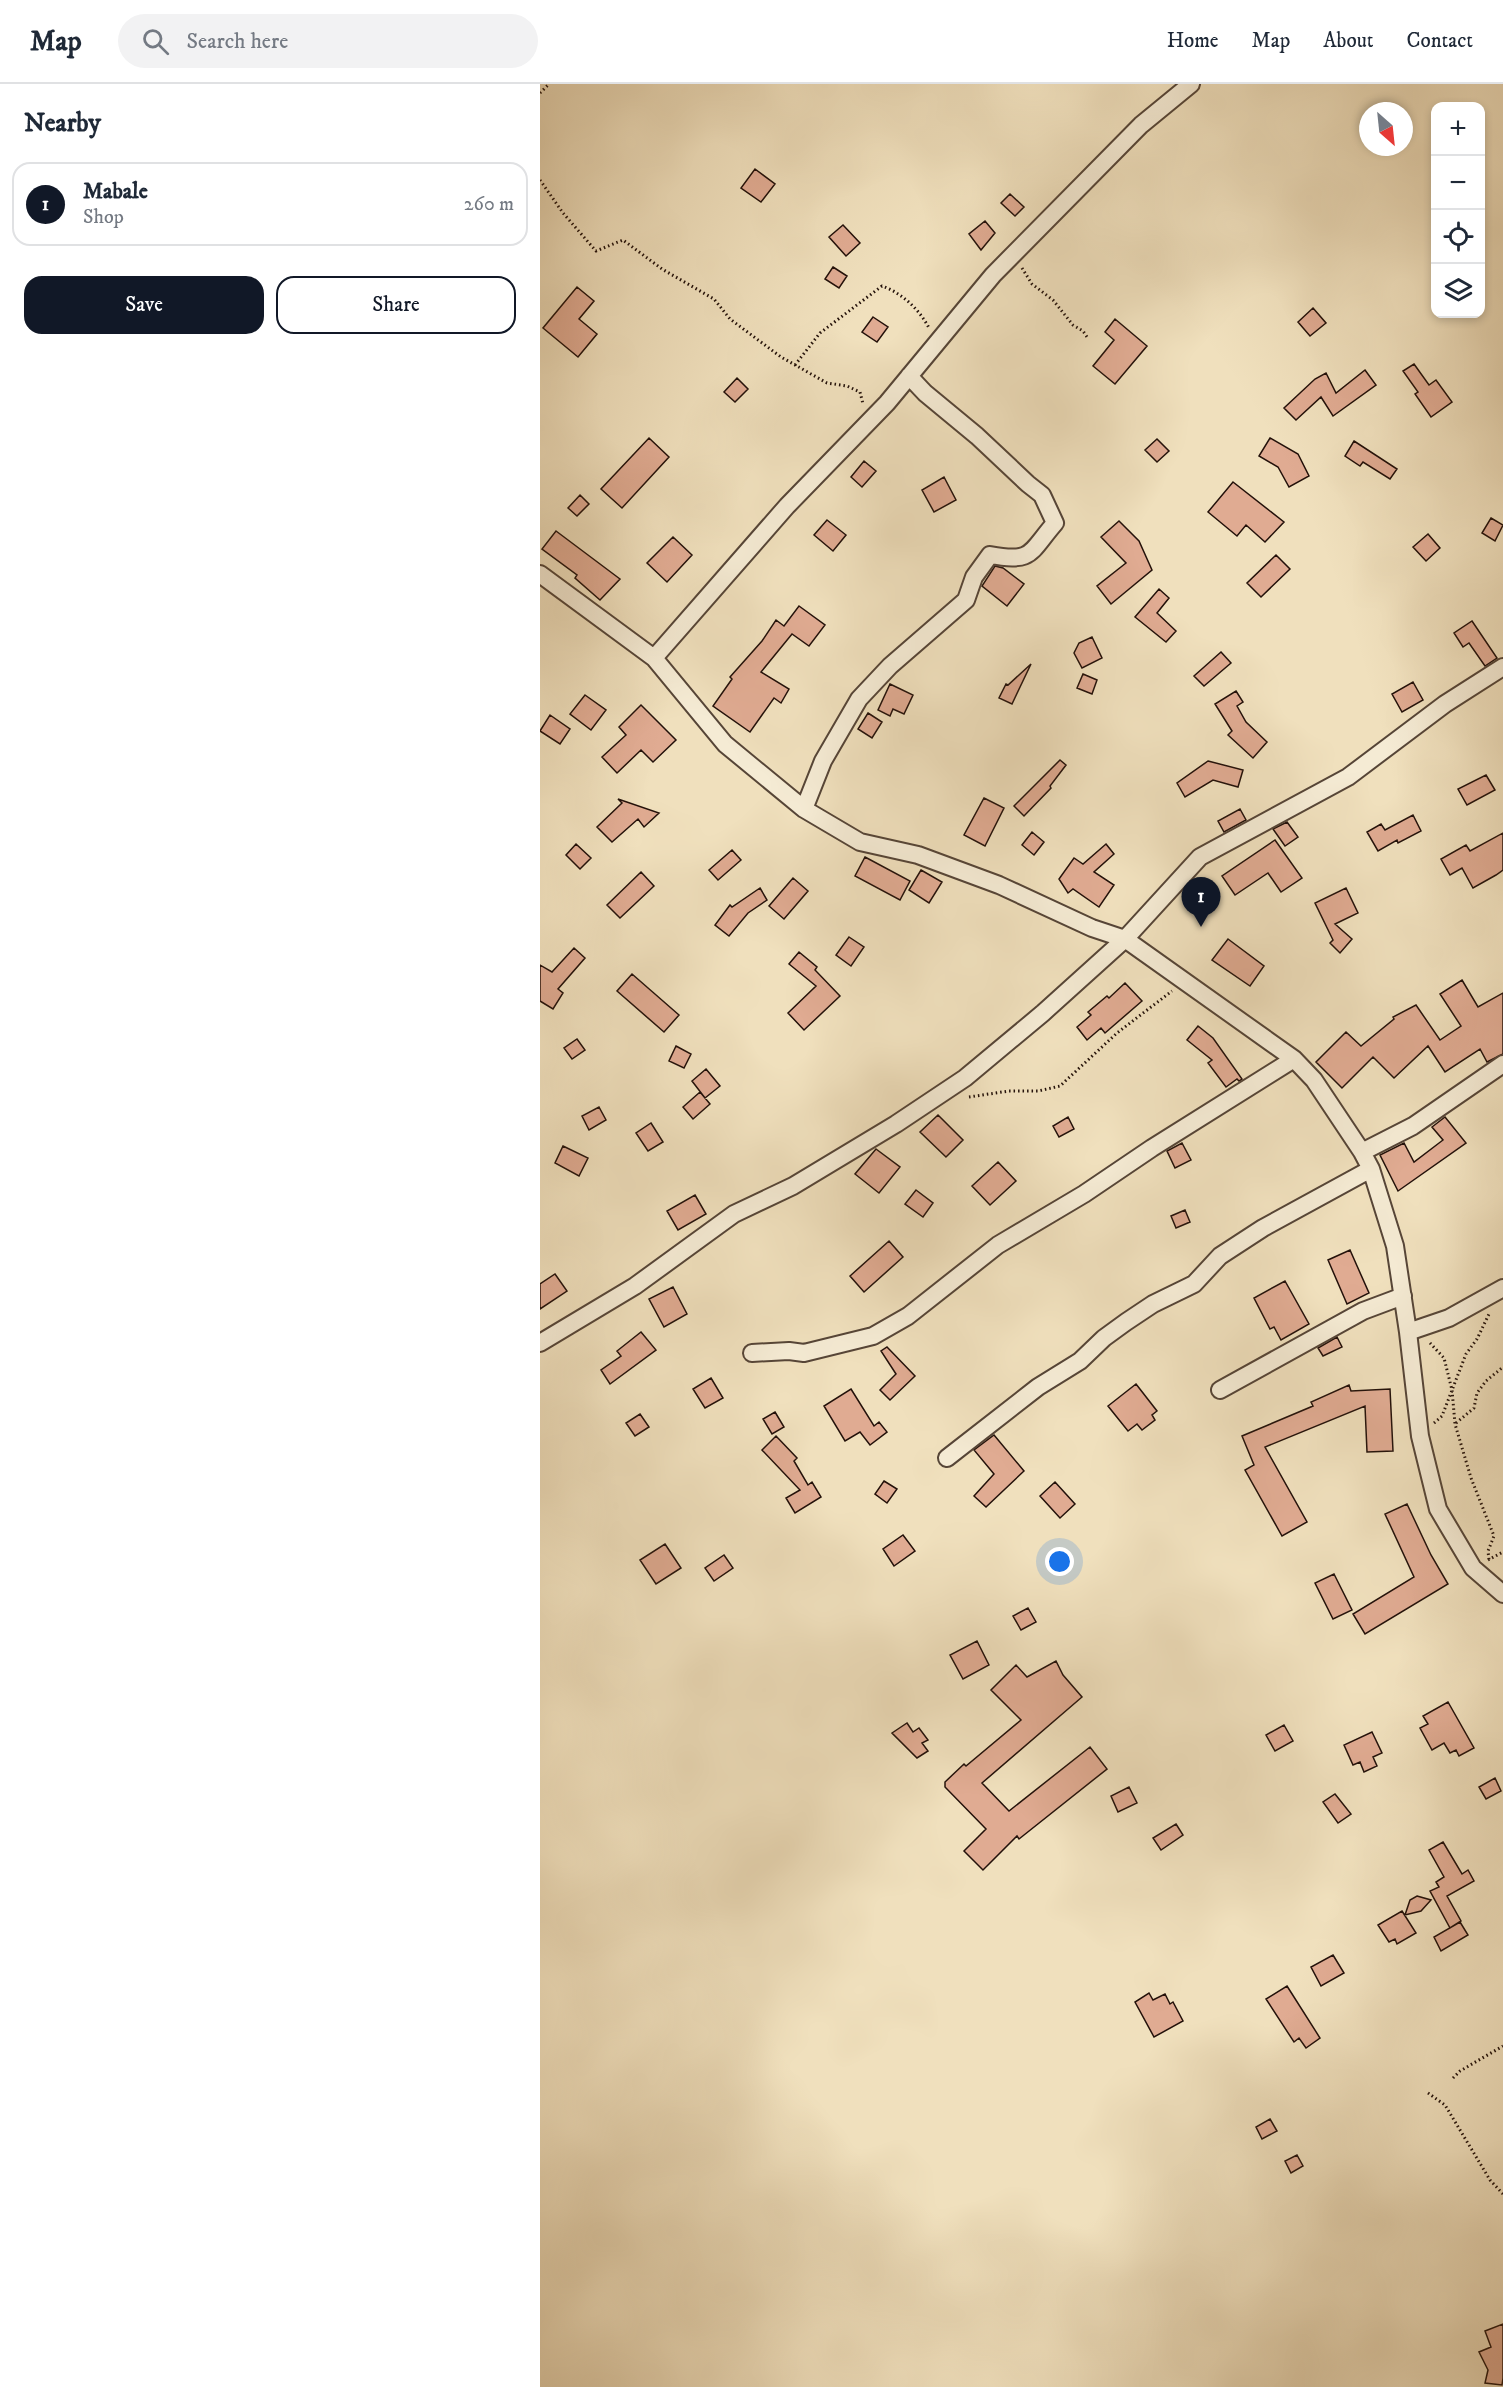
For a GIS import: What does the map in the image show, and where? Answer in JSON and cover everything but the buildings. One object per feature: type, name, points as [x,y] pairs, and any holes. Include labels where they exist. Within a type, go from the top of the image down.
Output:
[{"type":"street","points":[[654,658],[787,506],[867,424],[993,275],[1141,125],[1191,84]]},
{"type":"street","points":[[804,808],[823,760],[859,699],[890,666],[966,600],[974,577],[990,555],[1009,559],[1026,557],[1040,545],[1055,524],[1042,495],[925,393],[909,376]]},
{"type":"street","points":[[540,574],[654,658],[725,744],[804,808],[860,842],[918,855],[979,877],[1092,928],[1125,939],[1294,1059],[1314,1080],[1371,1169],[1395,1246],[1402,1296],[1416,1334],[1420,1436],[1438,1509],[1473,1568],[1503,1594]]},
{"type":"street","points":[[540,1343],[635,1286],[735,1214],[802,1180],[896,1124],[965,1078],[1125,939],[1200,857],[1348,777],[1445,704],[1503,667]]},
{"type":"street","points":[[752,1353],[789,1351],[804,1353],[873,1336],[908,1316],[998,1245],[1084,1194],[1152,1148],[1294,1059]]},
{"type":"street","points":[[1362,1152],[1413,1126],[1503,1064]]},
{"type":"street","points":[[947,1458],[1038,1387],[1080,1361],[1104,1338],[1126,1322],[1153,1304],[1194,1284],[1220,1257],[1263,1228],[1371,1169]]},
{"type":"street","points":[[1416,1334],[1503,1288]]},
{"type":"street","points":[[1220,1390],[1354,1315],[1402,1296]]},
{"type":"path","points":[[540,93],[549,84]]},
{"type":"path","points":[[540,180],[563,213],[596,251],[623,240],[662,269],[714,299],[730,320],[781,357],[827,382],[847,386],[860,392],[867,424]]},
{"type":"path","points":[[1016,252],[1021,267],[1032,284],[1053,300],[1087,338]]},
{"type":"path","points":[[795,365],[820,333],[882,286],[898,291],[924,319],[936,343]]},
{"type":"path","points":[[944,1092],[965,1097],[1010,1091],[1038,1091],[1060,1086],[1117,1033],[1185,981]]},
{"type":"path","points":[[1420,1436],[1442,1416],[1467,1354],[1478,1339],[1491,1310]]},
{"type":"path","points":[[1416,1334],[1444,1358],[1452,1390],[1455,1424],[1471,1478],[1494,1536],[1488,1551],[1489,1560]]},
{"type":"path","points":[[1455,1424],[1474,1408],[1477,1393],[1486,1380],[1503,1367]]},
{"type":"path","points":[[1454,2079],[1460,2071],[1503,2046]]},
{"type":"path","points":[[1428,2093],[1445,2105],[1490,2180],[1503,2194]]},
{"type":"place","name":"Mabale","points":[[1201,927]]}]
